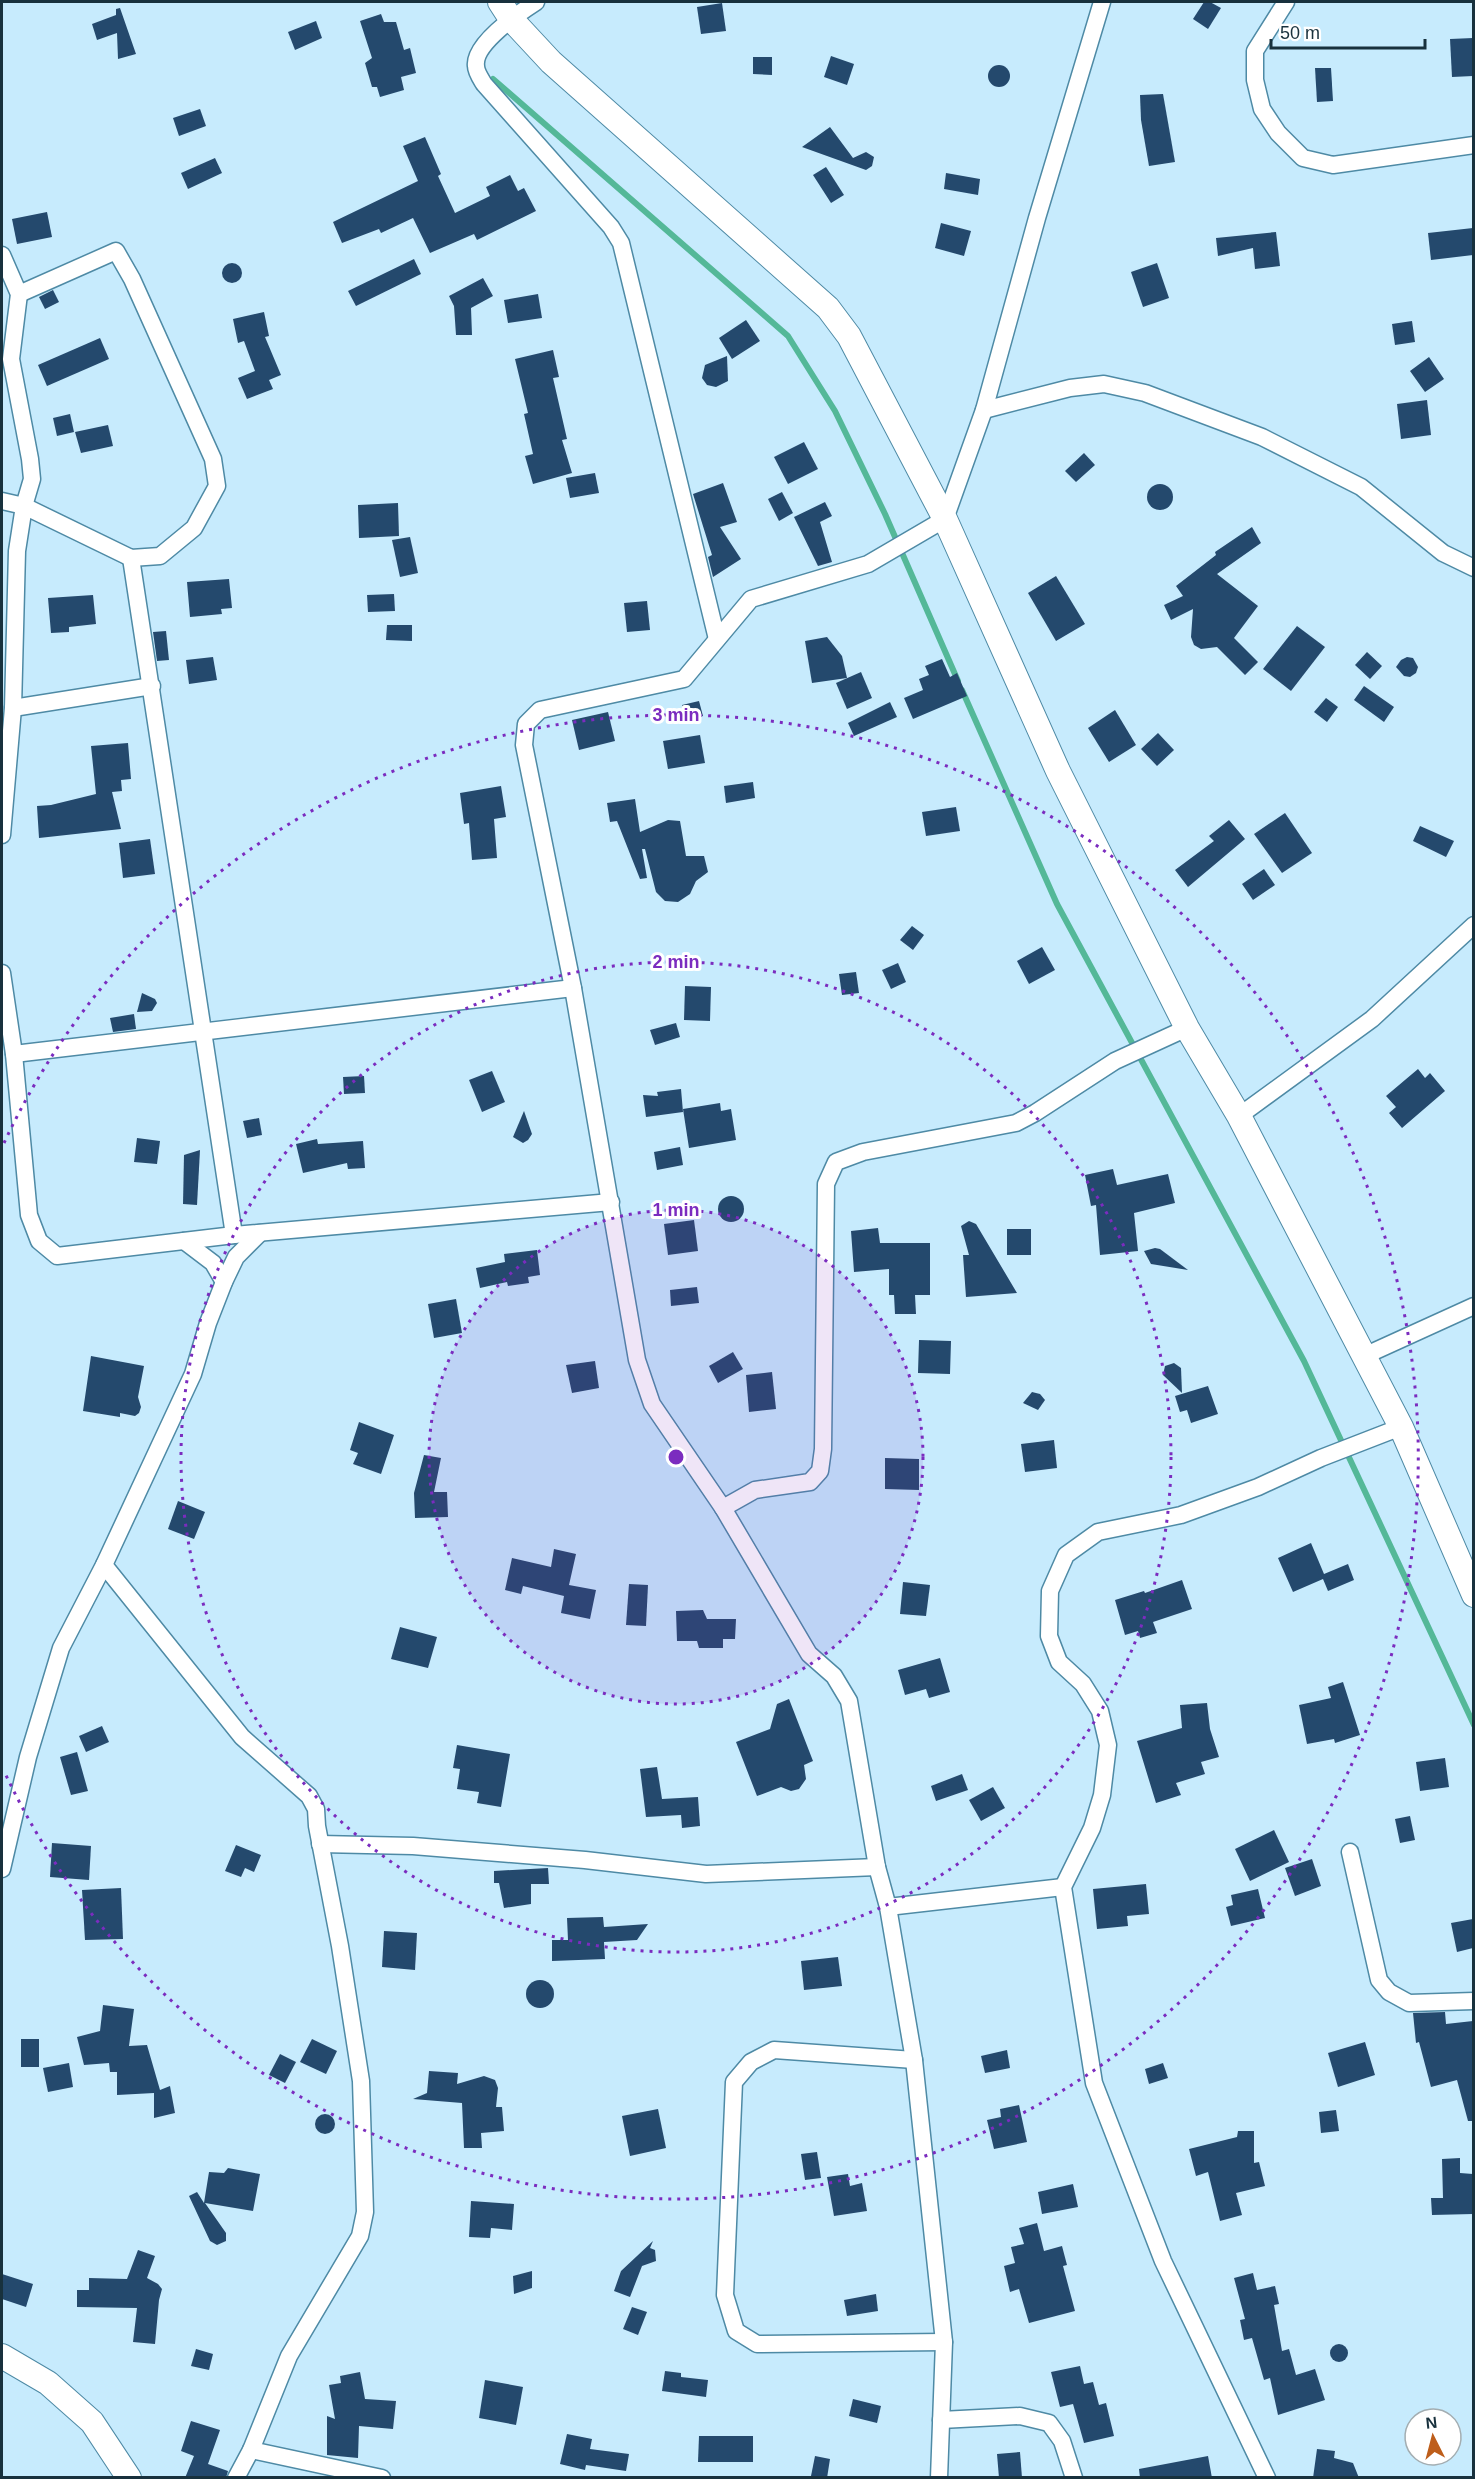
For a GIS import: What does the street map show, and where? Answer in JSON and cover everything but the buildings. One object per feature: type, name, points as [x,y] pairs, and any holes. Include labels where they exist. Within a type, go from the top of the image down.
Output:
[{"type":"street","points":[[536,2],[506,10],[480,49],[476,66],[484,84],[611,227],[621,243],[717,639]]},
{"type":"street","points":[[939,2478],[944,2342],[914,2060],[888,1907],[877,1868],[849,1701],[834,1676],[809,1654],[723,1508],[652,1404],[637,1360],[573,988],[524,746],[526,724],[540,710],[684,679],[751,599],[868,564],[945,519],[984,410],[1037,218],[1102,2]]},
{"type":"street","points":[[1286,2],[1255,51],[1255,80],[1262,109],[1278,133],[1303,158],[1333,165],[1473,145]]},
{"type":"street","points":[[506,10],[560,70],[840,321],[870,373],[945,519],[1058,771],[1187,1028],[1239,1116],[1401,1427],[1473,1595]]},
{"type":"street","points":[[2,501],[24,506],[131,558],[160,556],[194,528],[217,486],[213,459],[132,279],[116,251],[19,294]]},
{"type":"street","points":[[2,255],[19,294],[11,358],[32,479],[24,506],[17,551],[13,708],[2,835]]},
{"type":"street","points":[[984,410],[1070,388],[1104,384],[1145,393],[1263,437],[1361,487],[1443,553],[1473,568]]},
{"type":"street","points":[[131,558],[234,1235]]},
{"type":"street","points":[[13,708],[152,686]]},
{"type":"street","points":[[1239,1116],[1372,1019],[1473,925]]},
{"type":"street","points":[[2,973],[14,1054],[29,1215],[39,1241],[57,1256],[234,1235],[611,1202]]},
{"type":"street","points":[[14,1054],[573,988]]},
{"type":"street","points":[[723,1508],[754,1490],[810,1482],[820,1471],[823,1449],[826,1184],[836,1162],[862,1152],[1016,1123],[1115,1061],[1187,1028]]},
{"type":"street","points":[[2,1869],[28,1757],[61,1648],[104,1565],[193,1374],[208,1323],[224,1282],[236,1257],[260,1233]]},
{"type":"street","points":[[184,1241],[213,1263],[224,1282]]},
{"type":"street","points":[[1364,1356],[1473,1306]]},
{"type":"street","points":[[1267,2478],[1163,2261],[1094,2083],[1063,1887],[1092,1828],[1102,1795],[1108,1745],[1100,1711],[1083,1684],[1059,1662],[1049,1636],[1050,1591],[1066,1555],[1098,1532],[1181,1515],[1258,1487],[1321,1458],[1401,1427]]},
{"type":"street","points":[[104,1565],[242,1737],[309,1796],[316,1809],[361,2081],[365,2212],[360,2236],[289,2356],[251,2450],[236,2478]]},
{"type":"street","points":[[320,1844],[413,1846],[585,1860],[706,1874],[877,1868]]},
{"type":"street","points":[[1350,1852],[1379,1980],[1389,1992],[1409,2003],[1473,2001]]},
{"type":"street","points":[[888,1907],[1063,1887]]},
{"type":"street","points":[[914,2060],[774,2050],[751,2062],[734,2082],[725,2295],[736,2331],[757,2344],[944,2342]]},
{"type":"street","points":[[2,2356],[48,2383],[92,2422],[129,2478]]},
{"type":"street","points":[[941,2420],[1020,2416],[1049,2423],[1062,2441],[1074,2478]]},
{"type":"street","points":[[251,2450],[382,2478]]},
{"type":"waterway","points":[[493,79],[788,336],[835,411],[885,514],[958,681]]},
{"type":"waterway","points":[[962,690],[1057,904],[1304,1361],[1474,1725]]}]
